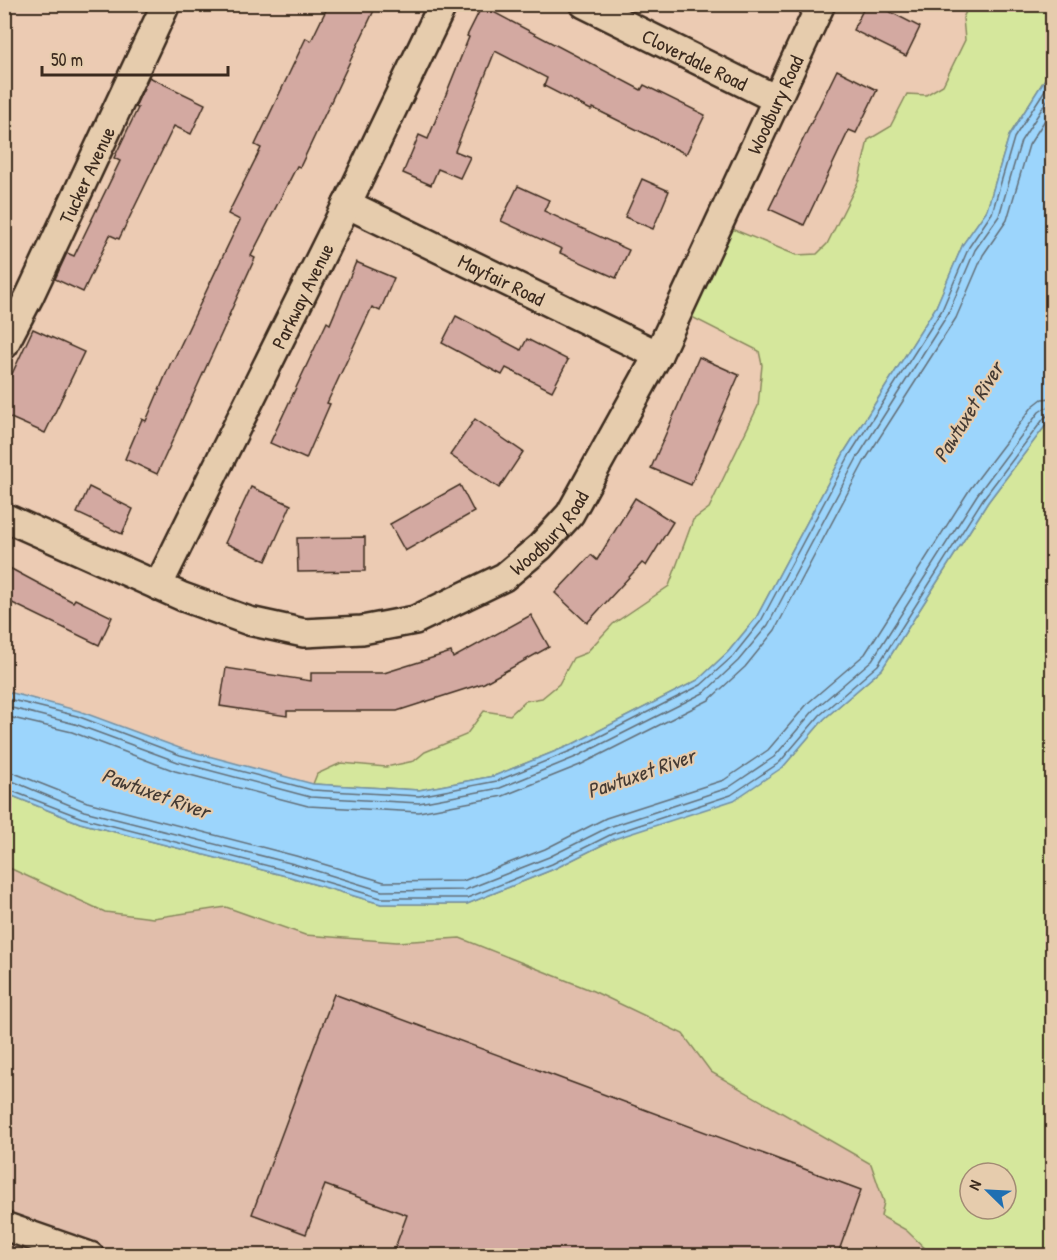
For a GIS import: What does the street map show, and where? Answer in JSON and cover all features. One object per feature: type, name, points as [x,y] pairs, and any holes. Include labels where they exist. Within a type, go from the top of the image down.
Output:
[{"type":"street","name":"Tucker Avenue","points":[[4,345],[30,295],[166,4]]},
{"type":"street","name":"Parkway Avenue","points":[[158,586],[443,4]]},
{"type":"street","name":"Cloverdale Road","points":[[584,4],[776,99]]},
{"type":"street","name":"Woodbury Road","points":[[4,517],[158,586],[249,621],[304,633],[362,630],[415,620],[504,578],[540,547],[570,514],[658,355],[821,4]]},
{"type":"street","name":"Mayfair Road","points":[[347,204],[658,355]]},
{"type":"street","points":[[4,1226],[90,1256]]},
{"type":"shaded area","points":[[5,866],[105,912],[153,918],[226,907],[305,935],[397,942],[460,938],[593,991],[684,1034],[711,1072],[871,1164],[884,1203],[881,1216],[906,1230],[932,1255],[5,1256]]},
{"type":"green space","points":[[969,5],[1052,5],[1052,68],[1009,136],[987,210],[963,244],[936,307],[845,451],[756,618],[728,652],[698,680],[571,745],[494,776],[419,790],[313,784],[317,774],[341,763],[386,767],[414,761],[425,752],[466,735],[484,711],[510,715],[525,701],[542,698],[559,684],[573,658],[586,653],[613,624],[669,586],[693,520],[709,508],[758,406],[762,365],[759,351],[678,310],[718,223],[796,255],[817,254],[827,244],[859,180],[868,140],[890,127],[907,94],[926,95],[943,85],[965,40],[963,18]]},
{"type":"green space","points":[[1052,417],[1052,1255],[932,1255],[906,1230],[881,1216],[884,1202],[871,1164],[711,1072],[683,1034],[593,991],[460,938],[397,942],[305,935],[226,907],[153,918],[105,912],[5,866],[5,793],[80,823],[290,877],[381,904],[467,904],[554,869],[614,839],[783,767],[824,719],[882,669],[988,502]]},
{"type":"water","name":"Pawtuxet River","points":[[1052,68],[1052,417],[988,502],[882,669],[824,719],[783,767],[734,800],[614,839],[554,869],[467,904],[381,904],[290,877],[80,823],[5,793],[5,691],[79,711],[182,749],[313,784],[419,790],[494,776],[571,745],[698,680],[728,652],[756,618],[845,451],[936,307],[963,244],[987,210],[1009,136]]},
{"type":"building","points":[[329,4],[377,4],[300,167],[297,166],[251,256],[255,258],[157,474],[125,459],[142,419],[146,421],[172,360],[240,220],[228,214],[261,148],[255,145],[306,38],[311,41]]},
{"type":"building","points":[[866,4],[875,4],[920,27],[906,56],[853,30]]},
{"type":"building","points":[[482,6],[641,90],[644,85],[705,115],[686,154],[544,86],[547,78],[495,51],[455,151],[470,157],[460,178],[438,169],[431,185],[403,173],[419,135],[428,139],[469,37],[467,36]]},
{"type":"building","points":[[837,70],[877,90],[856,133],[849,130],[804,225],[769,209]]},
{"type":"building","points":[[149,77],[205,104],[191,134],[174,126],[119,239],[110,235],[83,292],[55,279],[67,253],[74,256],[120,161],[114,158],[138,108],[135,107]]},
{"type":"building","points":[[642,179],[669,191],[653,229],[625,217]]},
{"type":"building","points":[[518,186],[549,200],[544,211],[629,250],[616,278],[560,253],[562,249],[501,221]]},
{"type":"building","points":[[356,262],[394,278],[380,311],[372,307],[327,403],[330,404],[306,459],[270,443],[327,322],[330,324]]},
{"type":"building","points":[[456,316],[521,350],[527,339],[568,360],[552,391],[506,368],[502,375],[442,343]]},
{"type":"building","points":[[33,329],[84,352],[45,433],[4,415],[4,391]]},
{"type":"building","points":[[699,357],[739,375],[691,485],[651,468]]},
{"type":"building","points":[[475,419],[523,452],[499,488],[450,455]]},
{"type":"building","points":[[460,485],[474,512],[405,551],[390,524]]},
{"type":"building","points":[[89,487],[133,509],[122,534],[77,513]]},
{"type":"building","points":[[251,487],[291,505],[266,561],[225,543]]},
{"type":"building","points":[[635,498],[673,522],[646,566],[642,563],[587,623],[555,593],[591,555],[597,560]]},
{"type":"building","points":[[365,537],[365,571],[298,572],[297,538]]},
{"type":"building","points":[[4,565],[73,602],[75,599],[112,617],[99,645],[4,599]]},
{"type":"building","points":[[531,615],[549,647],[484,683],[397,711],[287,711],[287,716],[220,706],[226,668],[311,681],[311,673],[384,673],[451,652],[453,658]]},
{"type":"building","points":[[334,994],[861,1190],[837,1256],[392,1256],[407,1215],[325,1185],[306,1234],[252,1214]]}]
